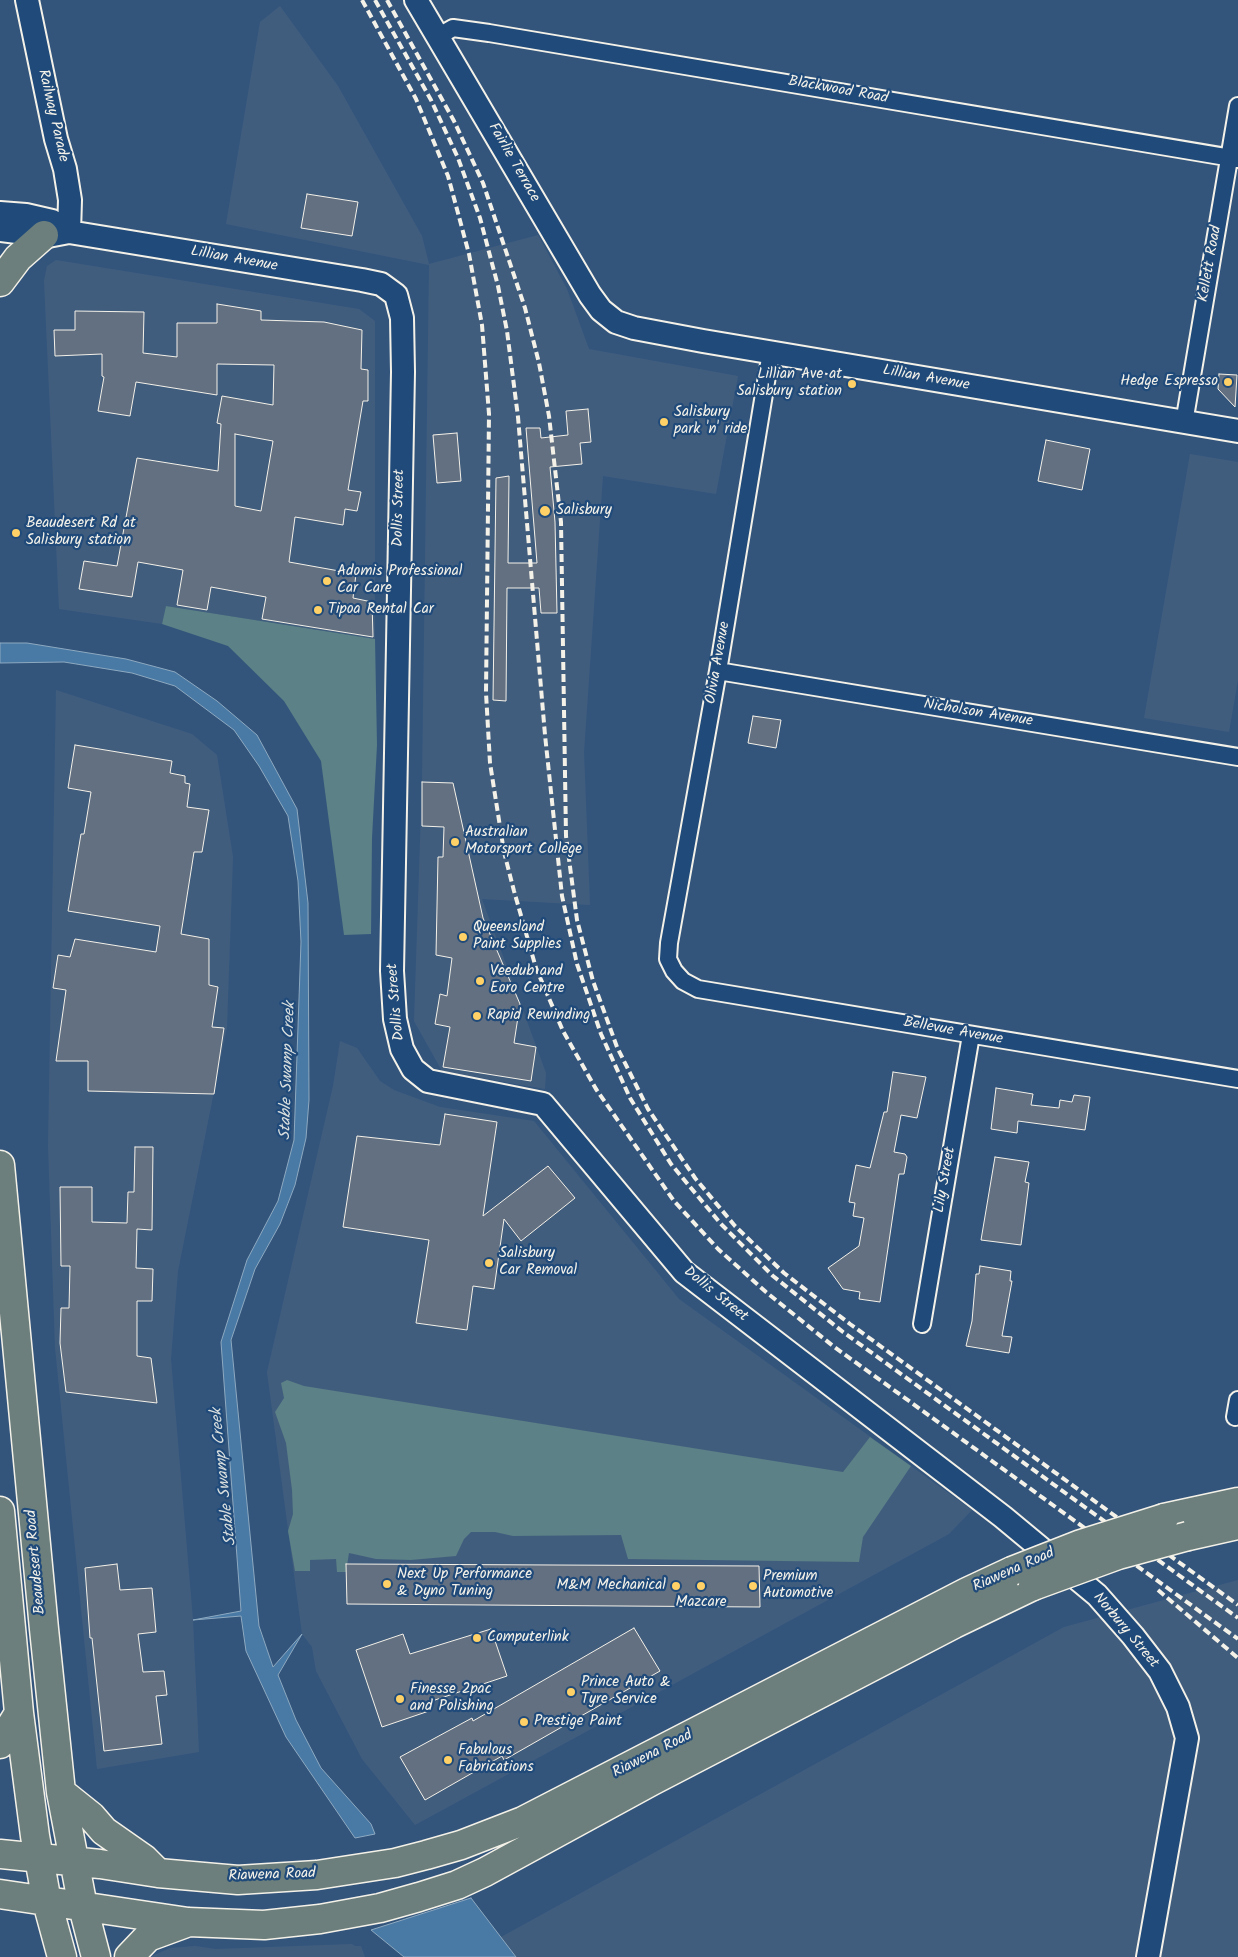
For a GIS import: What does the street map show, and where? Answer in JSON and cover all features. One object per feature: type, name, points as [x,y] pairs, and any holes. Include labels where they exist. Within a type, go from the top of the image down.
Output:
[{"type":"highway","points":[[0,282],[18,258],[57,234]]},
{"type":"highway","name":"Beaudesert Road","points":[[0,1165],[7,1304],[61,1792],[83,1907],[96,1957]]},
{"type":"highway","name":"Riawena Road","points":[[0,1894],[188,1922],[264,1925],[320,1919],[380,1908],[456,1885],[552,1837],[652,1781],[954,1624],[1081,1544],[1164,1518],[1238,1502]]},
{"type":"highway","points":[[0,1511],[3,1576],[39,1858],[62,1957]]},
{"type":"highway","name":"Riawena Road","points":[[0,1854],[158,1873],[238,1880],[317,1875],[395,1863],[461,1845],[523,1821],[967,1592],[1238,1525]]},
{"type":"highway","points":[[0,1744],[19,1713]]},
{"type":"highway","points":[[61,1792],[91,1816],[116,1841],[144,1859],[158,1873]]},
{"type":"highway","points":[[129,1957],[148,1937],[188,1922]]},
{"type":"street","name":"Railway Parade","points":[[27,0],[70,200],[57,234]]},
{"type":"street","name":"Fairlie Terrace","points":[[416,0],[439,36],[590,295],[601,310],[616,322]]},
{"type":"street","name":"Blackwood Road","points":[[439,36],[453,28],[489,32],[1234,158]]},
{"type":"street","name":"Kellett Road","points":[[1184,422],[1234,158],[1238,106]]},
{"type":"street","name":"Lillian Avenue","points":[[0,214],[26,215],[52,221],[57,234]]},
{"type":"street","name":"Lillian Avenue","points":[[0,230],[57,234],[362,280],[382,284],[396,295]]},
{"type":"street","name":"Dollis Street","points":[[396,295],[402,318],[403,372],[392,971],[395,1019],[402,1049],[408,1062],[413,1069],[428,1080],[443,1085],[543,1104],[684,1272],[1003,1517]]},
{"type":"street","name":"Lillian Avenue","points":[[616,322],[634,328],[1238,432]]},
{"type":"street","name":"Olivia Avenue","points":[[674,972],[668,959],[669,943],[718,671],[771,352]]},
{"type":"street","name":"Nicholson Avenue","points":[[718,671],[1238,757]]},
{"type":"street","name":"Bellevue Avenue","points":[[674,972],[683,981],[698,989],[1238,1079]]},
{"type":"street","name":"Lily Street","points":[[922,1324],[971,1035]]},
{"type":"street","points":[[1235,1417],[1238,1400]]},
{"type":"street","name":"Norbury Street","points":[[1003,1517],[1097,1596],[1133,1636],[1160,1671],[1178,1707],[1187,1738],[1148,1957]]},
{"type":"street","points":[[3,1576],[39,1581]]},
{"type":"shaded area","points":[[280,6],[338,86],[422,236],[429,264],[538,235],[567,289],[589,349],[738,376],[716,494],[603,476],[584,752],[590,905],[482,899],[546,1073],[545,1089],[442,1071],[414,1021],[422,782],[429,265],[226,224],[260,22]]},
{"type":"shaded area","points":[[56,260],[359,309],[375,321],[375,639],[166,606],[162,624],[59,609],[44,281],[47,266]]},
{"type":"shaded area","points":[[1190,454],[1238,462],[1238,680],[1229,732],[1144,718]]},
{"type":"shaded area","points":[[0,643],[27,643],[126,659],[175,672],[217,701],[257,735],[297,809],[308,903],[309,1100],[306,1138],[295,1185],[280,1224],[255,1269],[231,1340],[259,1626],[273,1667],[302,1634],[278,1675],[296,1720],[321,1768],[371,1824],[375,1834],[355,1838],[286,1737],[246,1651],[241,1616],[193,1620],[241,1611],[221,1342],[247,1260],[278,1201],[294,1140],[301,942],[298,881],[288,816],[259,766],[234,730],[175,686],[132,673],[64,662],[0,663]]},
{"type":"shaded area","points":[[56,690],[192,734],[217,755],[233,857],[227,1027],[178,1271],[171,1359],[193,1620],[199,1752],[97,1769],[55,1347],[48,1145]]},
{"type":"shaded area","points":[[340,1041],[357,1048],[380,1081],[394,1090],[440,1107],[534,1121],[679,1299],[972,1510],[949,1534],[415,1825],[362,1759],[316,1671],[312,1647],[302,1634],[267,1372],[333,1086]]},
{"type":"shaded area","points":[[1238,1580],[1238,1957],[516,1957],[501,1937],[1064,1627]]},
{"type":"shaded area","points":[[471,1898],[516,1957],[404,1957],[371,1930]]},
{"type":"shaded area","points":[[352,1944],[361,1946],[365,1957],[150,1957],[170,1948],[195,1946],[216,1949]]},
{"type":"green space","points":[[166,606],[375,639],[377,745],[372,838],[371,934],[344,935],[321,761],[284,701],[228,646],[162,624]]},
{"type":"green space","points":[[287,1380],[304,1386],[843,1472],[870,1437],[911,1466],[863,1537],[859,1562],[628,1559],[621,1535],[513,1536],[495,1532],[471,1532],[464,1539],[456,1556],[411,1560],[376,1559],[349,1553],[346,1572],[337,1572],[336,1559],[310,1560],[310,1571],[295,1571],[288,1531],[293,1514],[292,1490],[286,1443],[275,1412],[284,1398],[281,1383]]},
{"type":"building","points":[[307,194],[358,202],[352,236],[301,228]]},
{"type":"building","points":[[217,304],[261,311],[261,320],[324,322],[362,330],[361,369],[368,370],[368,401],[363,401],[348,490],[361,492],[357,511],[345,509],[343,525],[295,517],[289,562],[356,574],[353,598],[372,602],[373,637],[262,619],[266,597],[211,587],[207,610],[177,605],[183,570],[138,562],[132,597],[79,589],[84,561],[117,566],[137,458],[218,471],[221,424],[217,423],[222,396],[273,405],[274,365],[217,364],[217,395],[136,382],[130,416],[98,411],[104,377],[102,376],[102,354],[55,356],[54,330],[75,330],[75,311],[144,312],[143,353],[177,357],[177,323],[217,323]],"holes":[[[235,434],[273,441],[261,511],[235,506]]]},
{"type":"building","name":"Hedge Espresso","points":[[1219,374],[1237,375],[1235,407],[1218,389]]},
{"type":"building","points":[[588,409],[591,442],[580,443],[582,464],[550,467],[555,522],[557,613],[541,613],[539,588],[507,588],[506,701],[493,700],[496,478],[509,476],[508,563],[537,563],[526,428],[540,428],[541,438],[568,435],[566,411]]},
{"type":"building","points":[[457,433],[461,481],[437,483],[433,435]]},
{"type":"building","points":[[1046,440],[1090,449],[1082,490],[1038,481]]},
{"type":"building","points":[[753,716],[781,720],[776,748],[748,743]]},
{"type":"building","points":[[75,745],[172,761],[170,773],[185,776],[185,783],[190,784],[187,807],[209,810],[202,852],[194,852],[181,934],[209,939],[209,985],[218,987],[212,1027],[224,1028],[214,1094],[88,1091],[88,1061],[56,1061],[66,990],[53,988],[58,955],[70,957],[75,939],[156,952],[160,926],[68,911],[81,834],[84,834],[91,792],[68,788]]},
{"type":"building","points":[[422,782],[453,783],[483,918],[520,1004],[514,1043],[536,1047],[531,1081],[443,1067],[450,1027],[435,1024],[440,994],[447,996],[452,958],[436,955],[438,857],[443,857],[444,827],[422,826]]},
{"type":"building","points":[[893,1072],[926,1077],[917,1118],[901,1115],[894,1152],[905,1154],[907,1157],[904,1174],[899,1174],[880,1302],[859,1299],[860,1292],[843,1289],[828,1268],[859,1246],[864,1218],[853,1216],[855,1203],[849,1202],[856,1165],[870,1168],[884,1112],[887,1112]]},
{"type":"building","points":[[996,1088],[1033,1094],[1031,1105],[1059,1108],[1060,1100],[1072,1102],[1074,1095],[1090,1097],[1085,1130],[1018,1121],[1017,1133],[991,1129]]},
{"type":"building","points":[[445,1114],[497,1122],[483,1216],[548,1166],[575,1198],[521,1241],[504,1219],[494,1289],[473,1286],[467,1330],[416,1323],[429,1240],[343,1227],[357,1136],[440,1145]]},
{"type":"building","points":[[135,1147],[153,1147],[152,1230],[137,1229],[136,1268],[153,1269],[152,1301],[137,1301],[137,1356],[151,1358],[157,1403],[66,1392],[60,1343],[61,1308],[69,1308],[70,1266],[61,1266],[60,1187],[92,1187],[92,1222],[127,1223],[128,1192],[134,1192]]},
{"type":"building","points":[[995,1157],[1029,1162],[1025,1182],[1029,1183],[1021,1245],[981,1240]]},
{"type":"building","points":[[980,1266],[1011,1271],[1010,1281],[1012,1281],[1002,1336],[1012,1337],[1009,1353],[966,1346],[972,1321],[976,1274],[979,1274]]},
{"type":"building","points":[[117,1564],[120,1590],[152,1588],[156,1632],[138,1634],[143,1672],[164,1671],[167,1695],[156,1696],[162,1744],[104,1751],[92,1638],[90,1638],[85,1568]]},
{"type":"building","points":[[346,1564],[759,1566],[760,1607],[347,1604]]},
{"type":"building","points":[[634,1628],[660,1671],[504,1760],[502,1756],[425,1800],[400,1757],[472,1718],[473,1721]]},
{"type":"building","points":[[491,1629],[507,1676],[426,1703],[429,1711],[382,1727],[356,1650],[403,1634],[410,1654]]},
{"type":"railway","points":[[362,0],[416,99],[448,176],[469,254],[482,325],[489,414],[486,693],[490,763],[504,852],[514,891],[536,968],[563,1031],[596,1089],[674,1201],[718,1249],[766,1292],[833,1346],[1238,1639]]},
{"type":"railway","points":[[375,0],[431,100],[458,158],[480,218],[498,286],[507,331],[518,417],[545,735],[562,896],[577,964],[601,1034],[630,1098],[671,1164],[721,1224],[773,1276],[843,1332],[1238,1618]]},
{"type":"railway","points":[[387,0],[454,121],[483,183],[525,308],[539,363],[549,416],[561,522],[566,836],[577,920],[593,981],[617,1047],[648,1109],[695,1178],[735,1226],[784,1273],[850,1324],[1238,1605]]},
{"type":"railway","points":[[1158,1590],[1238,1658]]},
{"type":"place","name":"Hedge Espresso","points":[[1228,382]]},
{"type":"place","name":"Lillian Ave at Salisbury station","points":[[852,384]]},
{"type":"place","name":"Salisbury park 'n' ride","points":[[664,422]]},
{"type":"place","name":"Salisbury","points":[[545,511]]},
{"type":"place","name":"Beaudesert Rd at Salisbury station","points":[[16,533]]},
{"type":"place","name":"Adomis Professional Car Care","points":[[327,581]]},
{"type":"place","name":"Tipoa Rental Car","points":[[318,610]]},
{"type":"place","name":"Australian Motorsport College","points":[[455,842]]},
{"type":"place","name":"Queensland Paint Supplies","points":[[463,937]]},
{"type":"place","name":"Veedub and Eoro Centre","points":[[480,981]]},
{"type":"place","name":"Rapid Rewinding","points":[[477,1016]]},
{"type":"place","name":"Salisbury Car Removal","points":[[489,1263]]},
{"type":"place","name":"Next Up Performance & Dyno Tuning","points":[[387,1584]]},
{"type":"place","name":"M&M Mechanical","points":[[676,1586]]},
{"type":"place","name":"Mazcare","points":[[701,1586]]},
{"type":"place","name":"Premium Automotive","points":[[753,1586]]},
{"type":"place","name":"Computerlink","points":[[477,1638]]},
{"type":"place","name":"Prince Auto & Tyre Service","points":[[571,1692]]},
{"type":"place","name":"Finesse 2pac and Polishing","points":[[400,1699]]},
{"type":"place","name":"Prestige Paint","points":[[524,1722]]},
{"type":"place","name":"Fabulous Fabrications","points":[[448,1760]]},
{"type":"water label","name":"Stable Swamp Creek","points":[[289,1071]]},
{"type":"water label","name":"Stable Swamp Creek","points":[[225,1477]]}]
